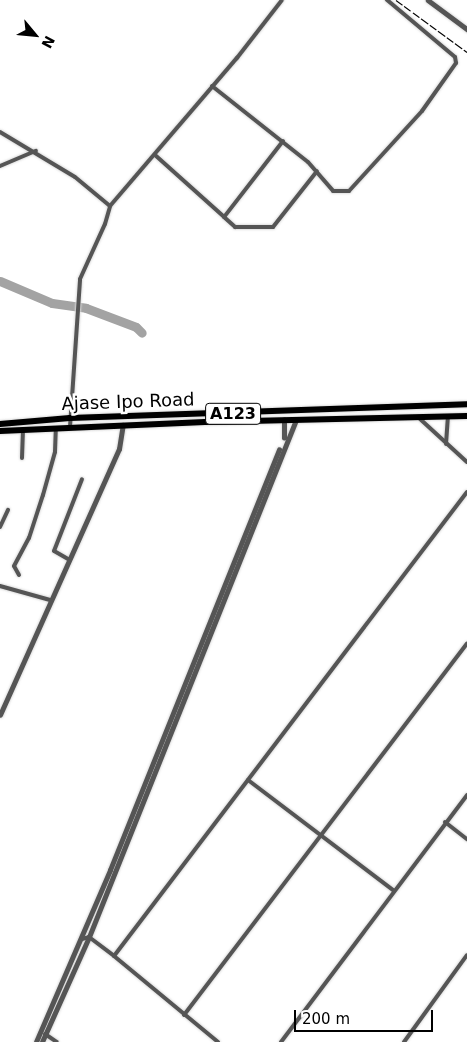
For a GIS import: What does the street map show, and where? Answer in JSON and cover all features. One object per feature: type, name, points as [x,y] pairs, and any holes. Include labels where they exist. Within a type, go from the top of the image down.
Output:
[{"type":"highway","name":"Ajase Ipo Road","points":[[0,424],[70,418],[467,404]]},
{"type":"highway","name":"Ajase Ipo Road","points":[[0,431],[123,425],[467,416]]},
{"type":"street","points":[[70,427],[76,311],[80,279],[105,224],[110,206],[282,0]]},
{"type":"street","points":[[212,86],[283,141],[317,171],[334,191],[340,193],[354,188],[422,111],[456,63],[455,57],[387,0]]},
{"type":"street","points":[[428,0],[467,29]]},
{"type":"street","points":[[0,132],[36,151],[81,181],[110,206]]},
{"type":"street","points":[[224,217],[283,141]]},
{"type":"street","points":[[0,166],[36,151]]},
{"type":"street","points":[[155,154],[235,226],[273,227],[317,171]]},
{"type":"street","points":[[446,444],[448,417]]},
{"type":"street","points":[[419,418],[467,462]]},
{"type":"street","points":[[36,1042],[82,939],[284,438],[284,420]]},
{"type":"street","points":[[42,1042],[89,937],[296,420]]},
{"type":"street","points":[[0,715],[68,559],[119,449],[123,425]]},
{"type":"street","points":[[19,575],[14,566],[29,538],[43,495],[55,452],[56,428]]},
{"type":"street","points":[[22,458],[23,430]]},
{"type":"street","points":[[68,559],[54,551],[82,479]]},
{"type":"street","points":[[114,956],[467,492]]},
{"type":"street","points":[[0,526],[8,510]]},
{"type":"street","points":[[0,586],[50,600]]},
{"type":"street","points":[[184,1014],[467,643]]},
{"type":"street","points":[[248,780],[394,891]]},
{"type":"street","points":[[280,1042],[467,795]]},
{"type":"street","points":[[445,822],[467,839]]},
{"type":"street","points":[[82,939],[89,937]]},
{"type":"street","points":[[89,937],[218,1042]]},
{"type":"street","points":[[404,1042],[467,955]]},
{"type":"street","points":[[45,1034],[57,1042]]},
{"type":"waterway","points":[[0,281],[52,303],[86,308],[136,327],[142,333]]},
{"type":"railway","points":[[396,0],[467,52]]}]
